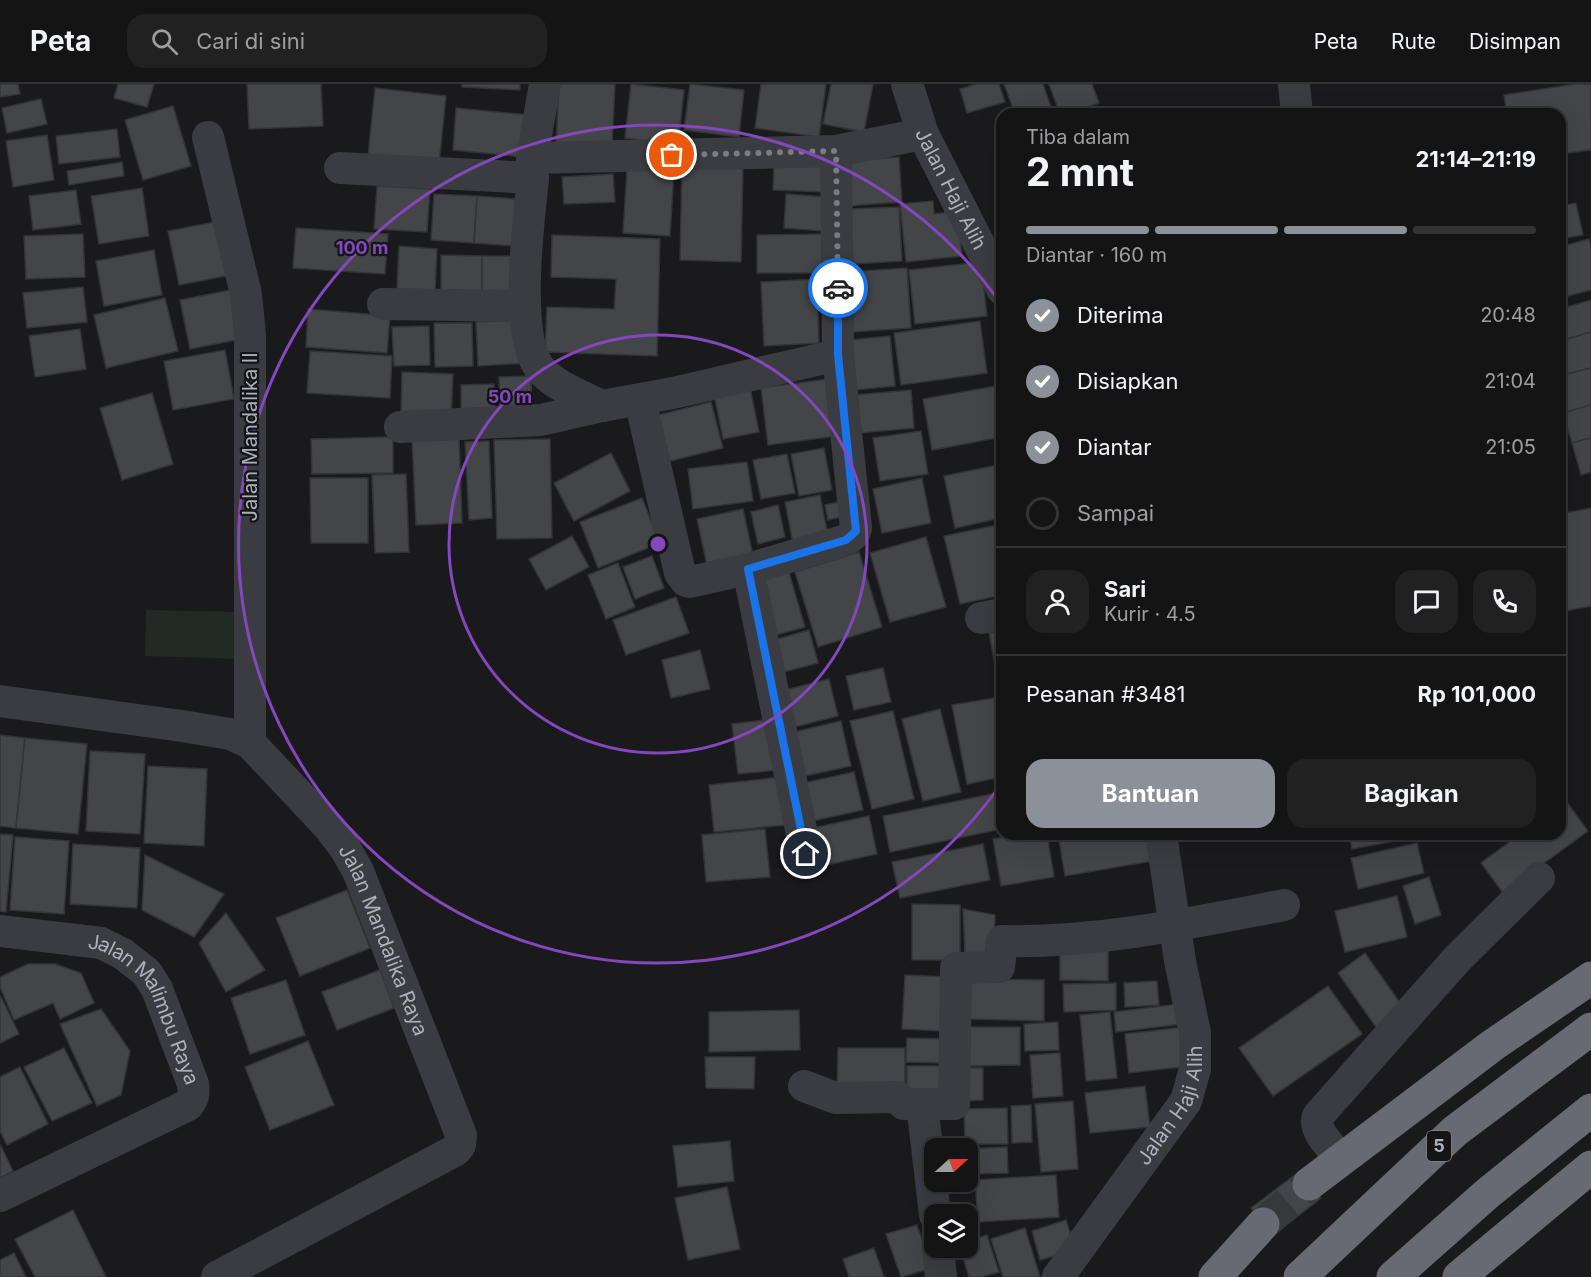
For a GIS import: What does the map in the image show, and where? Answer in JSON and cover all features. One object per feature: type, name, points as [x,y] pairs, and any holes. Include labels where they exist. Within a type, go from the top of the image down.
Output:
[{"type":"highway","points":[[1309,1184],[1493,1045],[1591,978]]},
{"type":"highway","name":"5","points":[[1300,1277],[1455,1131],[1591,1029]]},
{"type":"highway","points":[[1393,1277],[1488,1193],[1591,1110]]},
{"type":"highway","points":[[1459,1277],[1591,1167]]},
{"type":"highway","points":[[1215,1277],[1263,1224]]},
{"type":"street","points":[[545,84],[532,168],[525,306],[527,333],[533,355],[541,370],[561,386],[602,406]]},
{"type":"street","name":"Jalan Haji Alih","points":[[907,84],[923,134],[996,275]]},
{"type":"street","points":[[1293,84],[1296,108]]},
{"type":"street","points":[[340,168],[532,168],[836,151],[923,134]]},
{"type":"street","name":"Jalan Mandalika II","points":[[208,136],[246,294],[250,335],[250,743]]},
{"type":"street","points":[[640,400],[683,578],[690,582],[748,569],[846,540],[854,534],[856,528],[838,355],[836,151]]},
{"type":"street","points":[[383,304],[525,306]]},
{"type":"street","points":[[400,427],[530,422],[640,400],[838,355]]},
{"type":"street","points":[[748,569],[806,854]]},
{"type":"street","name":"Jalan Mandalika Raya","points":[[0,701],[230,734],[250,743],[329,827],[354,863],[461,1135],[462,1140],[456,1150],[217,1277]]},
{"type":"street","name":"Jalan Haji Alih","points":[[1058,1277],[1186,1101],[1195,1069],[1195,1033],[1174,926],[1162,840]]},
{"type":"street","points":[[1342,1159],[1318,1129],[1316,1121],[1318,1116],[1458,958],[1539,878]]},
{"type":"street","points":[[804,1086],[836,1098],[898,1097],[904,1104],[954,1104],[956,968],[999,967],[1002,942],[1031,942],[1174,926],[1284,905]]},
{"type":"street","name":"Jalan Malimbu Raya","points":[[0,931],[107,944],[147,973],[157,989],[194,1092],[193,1100],[188,1106],[0,1196]]},
{"type":"street","points":[[0,951],[34,934]]},
{"type":"street","points":[[922,1104],[934,1204]]},
{"type":"street","points":[[939,1258],[942,1277]]},
{"type":"shaded area","points":[[146,610],[241,612],[240,659],[145,656]]},
{"type":"building","points":[[0,84],[18,84],[20,94],[0,97]]},
{"type":"building","points":[[118,84],[154,84],[147,107],[114,98]]},
{"type":"building","points":[[247,84],[321,84],[323,126],[249,129]]},
{"type":"building","points":[[462,84],[520,84],[520,90],[462,87]]},
{"type":"building","points":[[559,84],[615,84],[612,147],[556,144]]},
{"type":"building","points":[[631,84],[684,90],[678,145],[625,138]]},
{"type":"building","points":[[690,84],[744,90],[739,137],[684,130]]},
{"type":"building","points":[[761,84],[826,84],[819,137],[755,128]]},
{"type":"building","points":[[831,84],[873,84],[864,132],[823,124]]},
{"type":"building","points":[[976,84],[999,84],[1005,102],[967,113],[960,89]]},
{"type":"building","points":[[1004,84],[1043,84],[1051,108],[1013,108]]},
{"type":"building","points":[[1049,84],[1092,84],[1099,103],[1085,108],[1058,108]]},
{"type":"building","points":[[1575,84],[1591,84],[1591,150],[1566,153],[1566,108],[1506,108],[1504,95]]},
{"type":"building","points":[[375,88],[446,96],[439,164],[368,156]]},
{"type":"building","points":[[41,99],[47,124],[7,133],[2,108]]},
{"type":"building","points":[[173,106],[191,166],[143,180],[125,120]]},
{"type":"building","points":[[456,108],[528,115],[524,157],[453,150]]},
{"type":"building","points":[[117,129],[120,157],[59,164],[56,136]]},
{"type":"building","points":[[47,135],[54,180],[13,187],[6,141]]},
{"type":"building","points":[[899,157],[902,202],[847,206],[844,161]]},
{"type":"building","points":[[122,162],[124,176],[69,185],[67,171]]},
{"type":"building","points":[[682,165],[743,167],[741,262],[680,260]]},
{"type":"building","points":[[774,165],[828,166],[828,192],[773,190]]},
{"type":"building","points":[[627,169],[674,172],[670,236],[623,233]]},
{"type":"building","points":[[613,174],[615,202],[564,204],[562,177]]},
{"type":"building","points":[[377,186],[430,189],[427,232],[374,229]]},
{"type":"building","points":[[142,188],[149,236],[99,244],[91,196]]},
{"type":"building","points":[[76,190],[81,224],[33,230],[29,196]]},
{"type":"building","points":[[434,194],[477,196],[474,243],[431,240]]},
{"type":"building","points":[[786,194],[827,197],[824,231],[784,228]]},
{"type":"building","points":[[477,196],[528,200],[525,247],[474,243]]},
{"type":"building","points":[[933,201],[934,214],[957,211],[962,256],[906,262],[900,204]]},
{"type":"building","points":[[1576,203],[1583,235],[1566,238],[1566,205]]},
{"type":"building","points":[[899,207],[902,261],[853,264],[850,209]]},
{"type":"building","points":[[215,222],[226,276],[179,285],[168,231]]},
{"type":"building","points":[[296,228],[388,234],[385,274],[293,268]]},
{"type":"building","points":[[83,234],[85,277],[26,279],[24,236]]},
{"type":"building","points":[[823,234],[824,273],[757,273],[757,235]]},
{"type":"building","points":[[552,235],[660,239],[657,356],[545,352],[547,307],[614,309],[616,279],[551,277]]},
{"type":"building","points":[[1589,239],[1591,290],[1566,296],[1566,245]]},
{"type":"building","points":[[399,246],[437,249],[435,291],[397,289]]},
{"type":"building","points":[[154,250],[162,295],[104,306],[96,261]]},
{"type":"building","points":[[441,255],[482,256],[482,294],[441,295]]},
{"type":"building","points":[[482,256],[519,256],[520,295],[482,294]]},
{"type":"building","points":[[981,262],[987,316],[915,324],[909,270]]},
{"type":"building","points":[[907,268],[911,328],[851,332],[847,272]]},
{"type":"building","points":[[817,279],[819,343],[764,346],[761,282]]},
{"type":"building","points":[[83,287],[87,322],[27,328],[23,293]]},
{"type":"building","points":[[231,290],[241,339],[190,349],[180,300]]},
{"type":"building","points":[[165,298],[178,351],[106,368],[94,315]]},
{"type":"building","points":[[1591,300],[1591,332],[1566,339],[1566,307]]},
{"type":"building","points":[[308,309],[390,316],[387,353],[306,347]]},
{"type":"building","points":[[525,320],[527,363],[478,366],[476,322]]},
{"type":"building","points":[[980,321],[987,373],[901,385],[894,333]]},
{"type":"building","points":[[434,323],[472,323],[473,366],[435,367]]},
{"type":"building","points":[[429,326],[430,365],[394,366],[392,327]]},
{"type":"building","points":[[80,329],[86,369],[35,377],[29,336]]},
{"type":"building","points":[[1591,332],[1591,368],[1566,374],[1566,339]]},
{"type":"building","points":[[890,336],[895,386],[854,390],[849,340]]},
{"type":"building","points":[[225,350],[234,399],[173,410],[164,361]]},
{"type":"building","points":[[310,351],[392,356],[390,398],[307,393]]},
{"type":"building","points":[[1591,368],[1591,405],[1566,412],[1566,374]]},
{"type":"building","points":[[402,372],[453,374],[451,420],[401,418]]},
{"type":"building","points":[[531,376],[532,413],[500,414],[499,377]]},
{"type":"building","points":[[828,379],[836,436],[768,445],[761,388]]},
{"type":"building","points":[[494,384],[495,417],[461,418],[461,385]]},
{"type":"building","points":[[996,386],[996,438],[932,450],[923,399]]},
{"type":"building","points":[[750,387],[759,432],[723,439],[714,394]]},
{"type":"building","points":[[911,390],[914,428],[859,433],[855,395]]},
{"type":"building","points":[[152,393],[173,464],[122,480],[100,408]]},
{"type":"building","points":[[711,402],[723,448],[670,461],[658,415]]},
{"type":"building","points":[[1591,405],[1591,438],[1572,443],[1566,423],[1566,412]]},
{"type":"building","points":[[921,431],[928,474],[880,481],[873,438]]},
{"type":"building","points":[[393,437],[393,473],[312,474],[311,439]]},
{"type":"building","points":[[459,437],[462,523],[416,525],[412,439]]},
{"type":"building","points":[[1591,438],[1591,472],[1581,475],[1572,443]]},
{"type":"building","points":[[550,439],[552,538],[497,539],[494,440]]},
{"type":"building","points":[[489,441],[492,518],[469,520],[465,442]]},
{"type":"building","points":[[824,448],[832,490],[799,496],[791,454]]},
{"type":"building","points":[[611,453],[630,491],[574,521],[554,483]]},
{"type":"building","points":[[787,454],[795,493],[761,499],[753,460]]},
{"type":"building","points":[[747,462],[753,501],[693,509],[688,469]]},
{"type":"building","points":[[996,465],[996,519],[955,528],[944,476]]},
{"type":"building","points":[[406,474],[409,552],[375,553],[372,475]]},
{"type":"building","points":[[310,478],[368,478],[368,543],[311,543]]},
{"type":"building","points":[[922,478],[931,523],[882,533],[873,489]]},
{"type":"building","points":[[820,495],[828,536],[793,543],[785,502]]},
{"type":"building","points":[[642,498],[660,543],[598,568],[580,522]]},
{"type":"building","points":[[838,502],[841,517],[828,520],[825,505]]},
{"type":"building","points":[[778,505],[785,537],[758,544],[751,512]]},
{"type":"building","points":[[1591,508],[1591,606],[1566,611],[1566,513]]},
{"type":"building","points":[[743,509],[754,560],[708,570],[697,519]]},
{"type":"building","points":[[996,525],[996,596],[960,604],[944,536]]},
{"type":"building","points":[[572,536],[589,567],[546,590],[529,559]]},
{"type":"building","points":[[926,537],[946,607],[890,622],[870,553]]},
{"type":"building","points":[[859,552],[882,627],[818,647],[795,572]]},
{"type":"building","points":[[652,556],[664,588],[635,599],[623,567]]},
{"type":"building","points":[[618,563],[635,607],[606,619],[588,575]]},
{"type":"building","points":[[787,566],[805,627],[772,636],[754,575]]},
{"type":"building","points":[[676,597],[689,633],[626,655],[613,620]]},
{"type":"building","points":[[809,630],[818,663],[776,674],[767,642]]},
{"type":"building","points":[[996,631],[996,669],[989,633]]},
{"type":"building","points":[[700,650],[710,689],[671,698],[662,660]]},
{"type":"building","points":[[883,668],[891,702],[854,710],[846,676]]},
{"type":"building","points":[[829,679],[838,716],[790,728],[781,691]]},
{"type":"building","points":[[994,698],[996,778],[967,784],[952,705]]},
{"type":"building","points":[[940,709],[961,792],[923,801],[902,719]]},
{"type":"building","points":[[893,711],[914,799],[872,809],[850,721]]},
{"type":"building","points":[[772,719],[778,770],[738,774],[732,724]]},
{"type":"building","points":[[841,721],[851,766],[800,777],[790,733]]},
{"type":"building","points":[[0,735],[25,738],[16,828],[0,826]]},
{"type":"building","points":[[25,738],[87,744],[78,834],[16,828]]},
{"type":"building","points":[[90,751],[145,754],[140,834],[86,831]]},
{"type":"building","points":[[148,766],[207,769],[204,846],[144,843]]},
{"type":"building","points":[[854,772],[863,810],[812,821],[804,783]]},
{"type":"building","points":[[781,777],[786,825],[714,832],[709,785]]},
{"type":"building","points":[[996,793],[996,830],[890,852],[883,816]]},
{"type":"building","points":[[1566,801],[1588,831],[1503,893],[1481,863],[1512,840],[1566,840]]},
{"type":"building","points":[[869,816],[877,854],[822,866],[813,828]]},
{"type":"building","points":[[765,829],[770,877],[706,882],[702,835]]},
{"type":"building","points":[[0,834],[13,835],[6,912],[0,911]]},
{"type":"building","points":[[15,837],[69,841],[64,914],[10,910]]},
{"type":"building","points":[[993,839],[1048,840],[1054,877],[1001,886]]},
{"type":"building","points":[[1059,840],[1156,840],[1159,860],[1065,876]]},
{"type":"building","points":[[1350,840],[1399,840],[1352,849]]},
{"type":"building","points":[[1417,843],[1424,873],[1358,889],[1351,858]]},
{"type":"building","points":[[73,844],[140,848],[137,908],[70,904]]},
{"type":"building","points":[[983,844],[990,880],[900,898],[892,862]]},
{"type":"building","points":[[145,855],[224,894],[194,937],[142,910]]},
{"type":"building","points":[[1429,877],[1441,915],[1415,924],[1403,886]]},
{"type":"building","points":[[347,890],[370,948],[300,976],[276,918]]},
{"type":"building","points":[[1397,896],[1407,937],[1345,952],[1335,911]]},
{"type":"building","points":[[912,904],[960,905],[960,960],[912,960]]},
{"type":"building","points":[[963,909],[995,915],[994,959],[965,953]]},
{"type":"building","points":[[226,913],[265,970],[226,992],[199,943]]},
{"type":"building","points":[[1060,949],[1108,949],[1108,981],[1060,980]]},
{"type":"building","points":[[1365,953],[1405,1010],[1378,1030],[1338,973]]},
{"type":"building","points":[[28,964],[55,964],[81,973],[94,1003],[60,1019],[53,1003],[14,1020],[0,987],[0,977]]},
{"type":"building","points":[[380,970],[394,1008],[337,1030],[322,992]]},
{"type":"building","points":[[905,975],[947,977],[945,1031],[902,1029]]},
{"type":"building","points":[[971,979],[1044,980],[1044,1021],[970,1019]]},
{"type":"building","points":[[286,980],[305,1035],[250,1054],[231,998]]},
{"type":"building","points":[[1157,981],[1159,1005],[1125,1007],[1124,983]]},
{"type":"building","points":[[1116,983],[1116,1010],[1064,1012],[1063,984]]},
{"type":"building","points":[[1328,986],[1362,1034],[1273,1096],[1239,1048]]},
{"type":"building","points":[[0,995],[19,1034],[0,1043]]},
{"type":"building","points":[[1179,1004],[1182,1024],[1116,1032],[1114,1012]]},
{"type":"building","points":[[101,1009],[130,1051],[121,1095],[97,1106],[60,1024]]},
{"type":"building","points":[[799,1010],[800,1050],[709,1052],[709,1012]]},
{"type":"building","points":[[1110,1012],[1117,1078],[1086,1081],[1080,1015]]},
{"type":"building","points":[[1058,1022],[1059,1050],[1025,1051],[1024,1024]]},
{"type":"building","points":[[969,1027],[1020,1027],[1020,1065],[969,1066]]},
{"type":"building","points":[[1184,1027],[1188,1066],[1129,1073],[1125,1034]]},
{"type":"building","points":[[907,1038],[945,1039],[945,1063],[906,1062]]},
{"type":"building","points":[[308,1041],[334,1105],[270,1130],[245,1067]]},
{"type":"building","points":[[64,1048],[92,1103],[52,1121],[24,1067]]},
{"type":"building","points":[[838,1048],[905,1048],[905,1094],[837,1094]]},
{"type":"building","points":[[1060,1053],[1063,1096],[1033,1098],[1030,1055]]},
{"type":"building","points":[[705,1057],[755,1057],[754,1089],[706,1088]]},
{"type":"building","points":[[907,1066],[951,1066],[952,1101],[907,1101]]},
{"type":"building","points":[[20,1067],[48,1124],[7,1145],[0,1131],[0,1077]]},
{"type":"building","points":[[959,1068],[983,1068],[983,1100],[959,1101]]},
{"type":"building","points":[[1145,1086],[1150,1127],[1090,1133],[1085,1093]]},
{"type":"building","points":[[1073,1101],[1078,1169],[1041,1172],[1035,1104]]},
{"type":"building","points":[[1031,1105],[1032,1142],[1012,1143],[1011,1106]]},
{"type":"building","points":[[1007,1108],[1008,1144],[978,1144],[978,1138],[965,1138],[964,1109]]},
{"type":"building","points":[[730,1141],[734,1181],[678,1187],[673,1146]]},
{"type":"building","points":[[0,1144],[13,1171],[0,1178]]},
{"type":"building","points":[[1007,1147],[1008,1173],[978,1174],[978,1148]]},
{"type":"building","points":[[1300,1171],[1321,1198],[1272,1236],[1251,1208]]},
{"type":"building","points":[[1056,1175],[1059,1217],[978,1222],[976,1192],[978,1192],[978,1180]]},
{"type":"building","points":[[727,1187],[740,1249],[688,1260],[675,1198]]},
{"type":"building","points":[[73,1210],[106,1277],[35,1277],[15,1239]]},
{"type":"building","points":[[1066,1220],[1075,1250],[1040,1260],[1032,1231]]},
{"type":"building","points":[[917,1225],[924,1245],[924,1258],[929,1258],[932,1268],[901,1277],[886,1234]]},
{"type":"building","points":[[1025,1228],[1040,1277],[1003,1277],[991,1239]]},
{"type":"building","points":[[987,1235],[999,1272],[981,1277],[969,1277],[963,1258],[978,1258],[978,1238]]},
{"type":"building","points":[[874,1248],[884,1277],[849,1277],[843,1259]]},
{"type":"building","points":[[14,1253],[26,1277],[0,1277],[0,1260]]},
{"type":"tunnel","points":[[1263,1224],[1309,1184]]},
{"type":"way so far","points":[[672,155],[836,151],[838,288]]},
{"type":"route","points":[[806,854],[748,569],[846,540],[856,531],[838,355],[838,288]]}]
